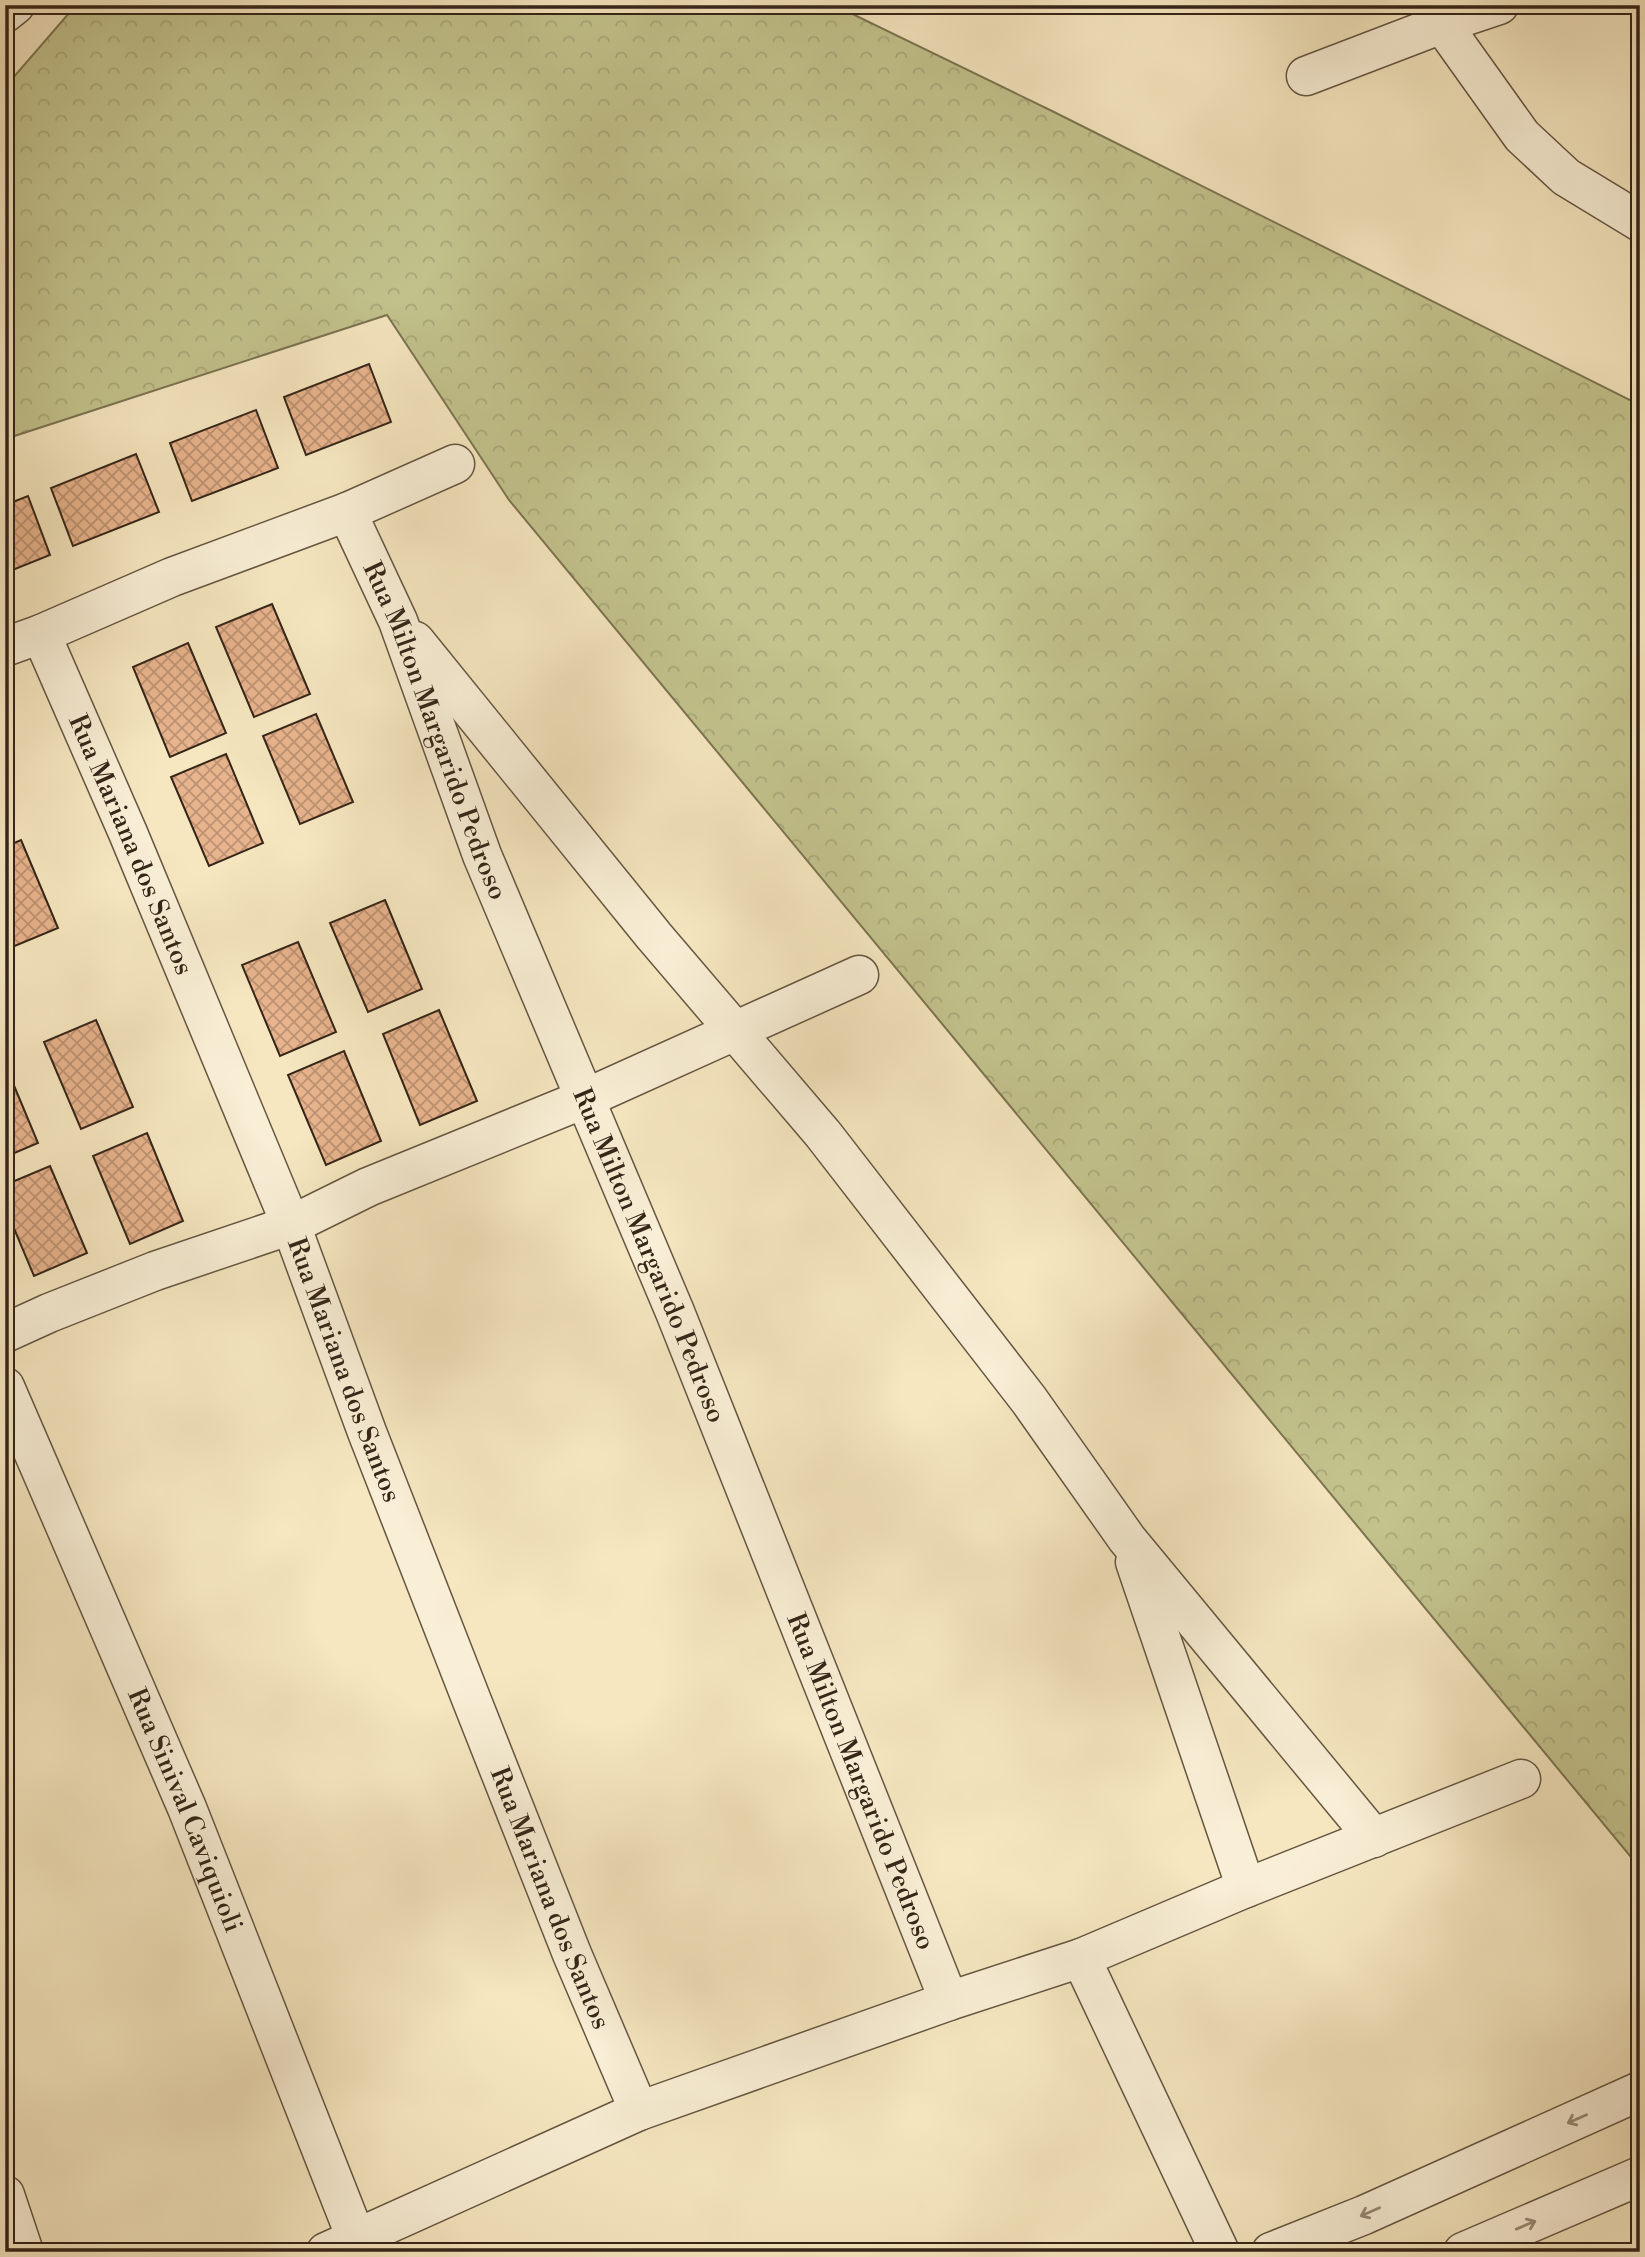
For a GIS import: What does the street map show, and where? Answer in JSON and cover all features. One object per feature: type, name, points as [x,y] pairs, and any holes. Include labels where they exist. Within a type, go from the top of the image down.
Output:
[{"type":"street","points":[[5,13],[15,5]]},
{"type":"street","points":[[1306,76],[1499,5]]},
{"type":"street","points":[[1442,24],[1522,136],[1566,177],[1640,222]]},
{"type":"street","points":[[5,647],[172,577],[347,512],[455,464]]},
{"type":"street","name":"Rua Milton Margarido Pedroso","points":[[347,512],[398,621],[482,855],[675,1312],[949,2001]]},
{"type":"street","points":[[398,621],[654,936],[823,1134],[1029,1400],[1127,1539],[1374,1838]]},
{"type":"street","name":"Rua Mariana dos Santos","points":[[41,634],[128,833],[291,1225],[367,1433],[467,1688],[572,1954],[639,2111]]},
{"type":"street","points":[[5,1333],[155,1271],[291,1225],[368,1187],[584,1099],[859,975]]},
{"type":"street","name":"Rua Sinival Caviquioli","points":[[5,1387],[187,1808],[341,2245]]},
{"type":"street","points":[[1127,1539],[1246,1888]]},
{"type":"street","points":[[341,2245],[639,2111],[949,2001],[1081,1958],[1246,1888],[1521,1779]]},
{"type":"street","points":[[1081,1958],[1220,2252]]},
{"type":"street","points":[[1272,2252],[1364,2215],[1640,2091]]},
{"type":"street","points":[[1463,2252],[1640,2176]]},
{"type":"street","points":[[5,2195],[24,2252]]},
{"type":"green space","points":[[76,5],[834,5],[1640,405],[1640,1868],[509,500],[387,315],[5,439],[5,87]]},
{"type":"building","points":[[369,364],[391,422],[306,455],[284,397]]},
{"type":"building","points":[[256,410],[278,468],[192,501],[170,443]]},
{"type":"building","points":[[136,454],[159,512],[73,546],[51,488]]},
{"type":"building","points":[[28,496],[50,555],[5,573],[5,505]]},
{"type":"building","points":[[272,604],[310,694],[254,717],[216,627]]},
{"type":"building","points":[[188,643],[226,733],[170,757],[133,667]]},
{"type":"building","points":[[316,714],[353,802],[300,824],[263,736]]},
{"type":"building","points":[[226,754],[263,843],[209,866],[171,777]]},
{"type":"building","points":[[21,840],[58,928],[5,950],[5,847]]},
{"type":"building","points":[[385,900],[422,989],[368,1012],[330,923]]},
{"type":"building","points":[[298,942],[336,1032],[280,1056],[242,965]]},
{"type":"building","points":[[439,1010],[477,1101],[420,1125],[383,1034]]},
{"type":"building","points":[[96,1020],[133,1107],[81,1129],[44,1042]]},
{"type":"building","points":[[344,1051],[381,1141],[326,1165],[288,1075]]},
{"type":"building","points":[[5,1064],[38,1143],[5,1157]]},
{"type":"building","points":[[147,1133],[183,1221],[130,1244],[93,1156]]},
{"type":"building","points":[[50,1166],[87,1253],[34,1276],[5,1207],[5,1185]]}]
